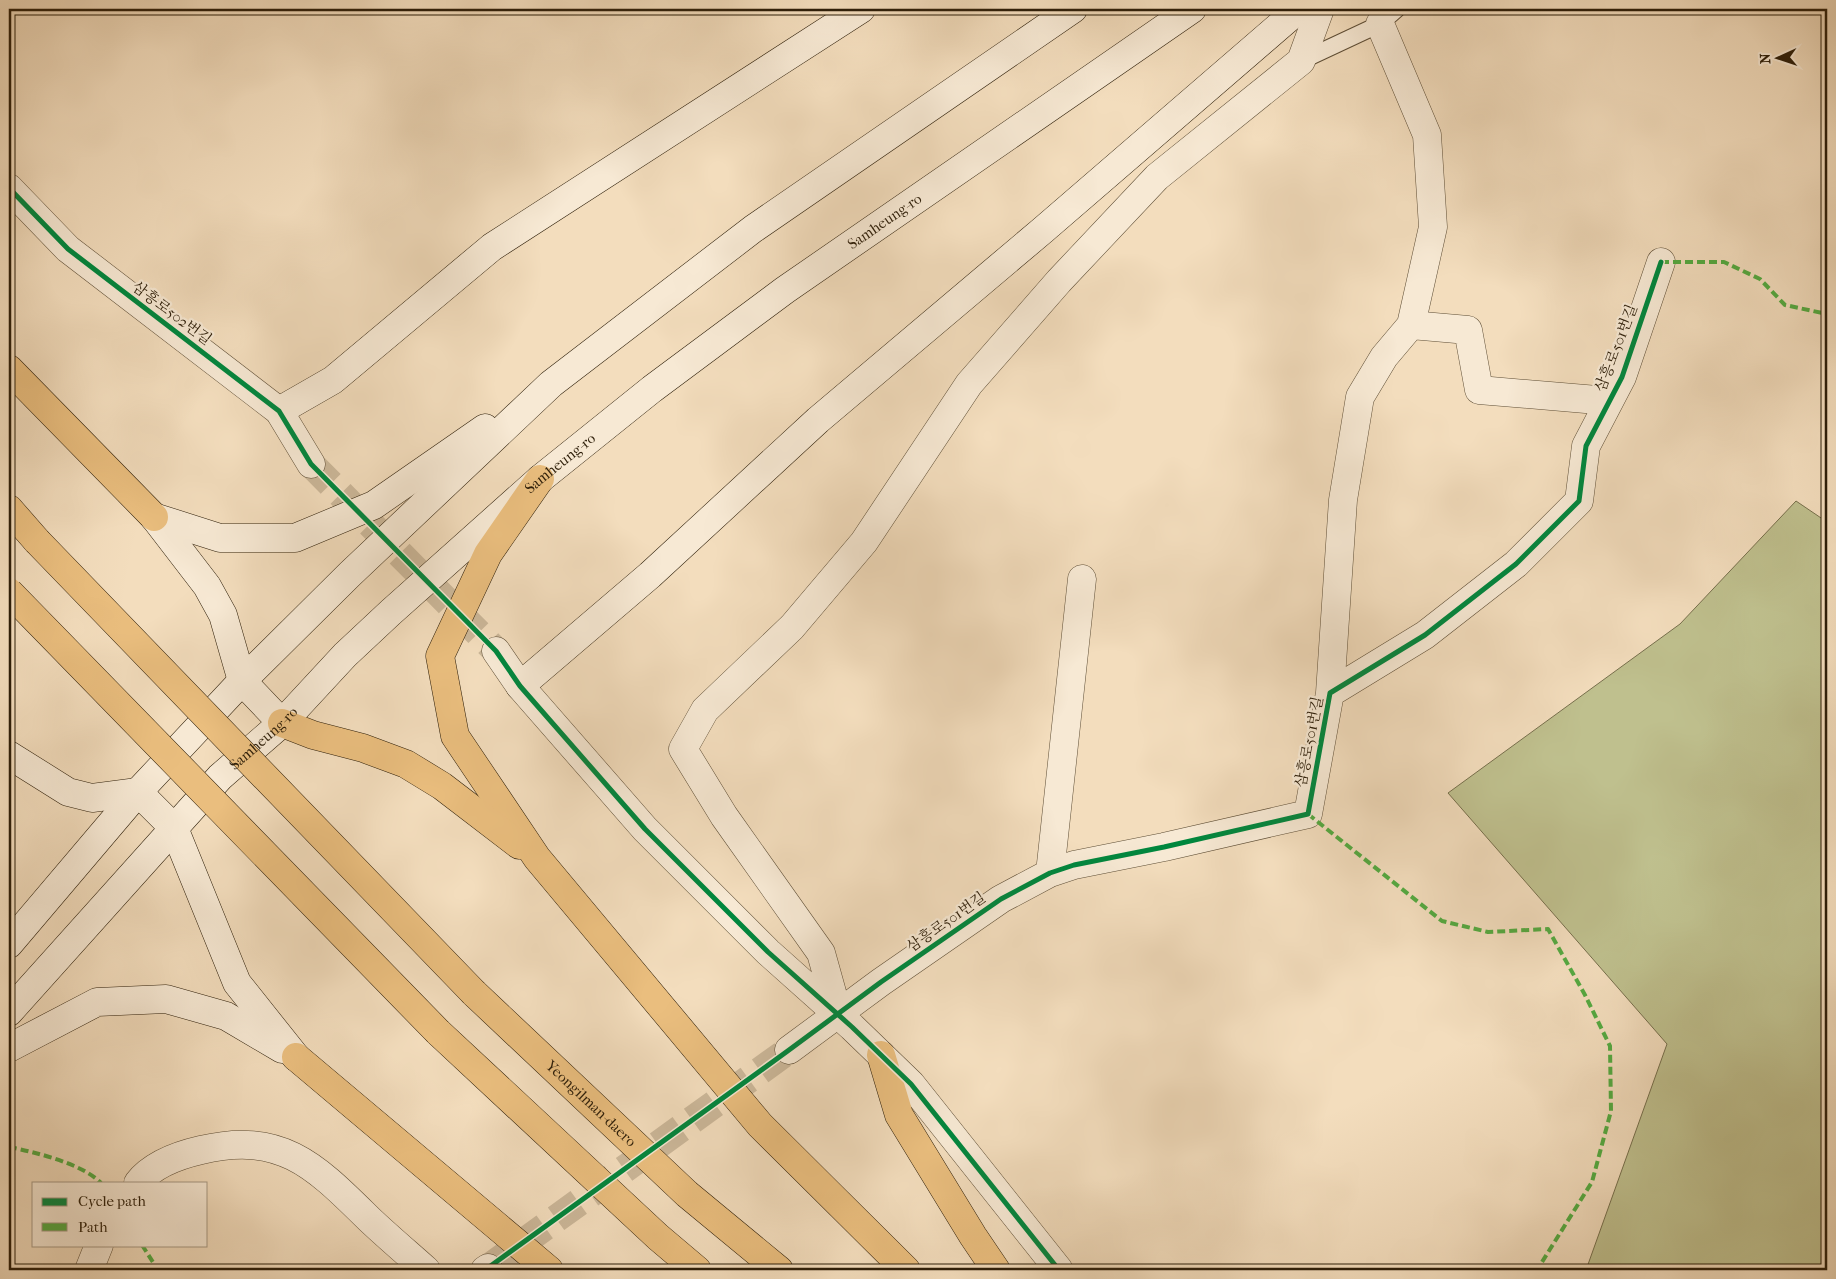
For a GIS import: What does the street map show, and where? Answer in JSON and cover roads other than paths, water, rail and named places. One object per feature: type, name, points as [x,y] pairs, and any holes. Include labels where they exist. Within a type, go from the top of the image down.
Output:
[{"type":"highway","points":[[9,369],[154,517]]},
{"type":"highway","points":[[540,480],[488,554],[440,656],[455,736],[536,858],[760,1125],[906,1270]]},
{"type":"highway","name":"Yeongilman-daero","points":[[9,509],[37,541],[474,993],[687,1194],[779,1270]]},
{"type":"highway","points":[[9,592],[438,1032],[658,1238],[697,1270]]},
{"type":"highway","points":[[282,723],[312,735],[363,748],[406,764],[442,786],[536,858]]},
{"type":"highway","points":[[881,1055],[899,1115],[996,1270]]},
{"type":"highway","points":[[296,1057],[549,1270]]},
{"type":"main road","points":[[279,411],[333,380],[492,247],[862,9]]},
{"type":"main road","points":[[154,517],[220,538],[295,538],[374,504],[551,384],[753,229],[1073,9]]},
{"type":"main road","name":"Samheung-ro","points":[[9,1012],[220,777],[282,723],[371,630],[540,480],[652,389],[785,290],[1192,9]]},
{"type":"main road","points":[[520,686],[650,575],[818,420],[1043,230],[1299,9]]},
{"type":"main road","points":[[838,1014],[820,953],[724,816],[683,749],[705,710],[792,627],[864,542],[968,384],[1059,281],[1157,177],[1300,61],[1320,9]]},
{"type":"main road","name":"삼흥로501번길","points":[[789,1050],[881,982],[1001,899],[1050,872],[1074,865],[1164,848],[1308,814],[1330,693],[1343,500],[1360,398],[1384,357],[1410,325],[1433,227],[1427,135],[1388,16]]},
{"type":"main road","name":"삼흥로502번길","points":[[9,188],[68,249],[279,411],[311,464]]},
{"type":"main road","name":"삼흥로501번길","points":[[1330,693],[1432,629],[1516,564],[1579,501],[1586,446],[1622,377],[1661,262]]},
{"type":"main road","name":"삼흥로501번길","points":[[1410,325],[1468,330],[1479,390],[1609,401]]},
{"type":"main road","points":[[9,944],[138,792],[242,681],[357,567],[551,384]]},
{"type":"main road","points":[[154,517],[208,586],[223,614],[242,681],[282,723]]},
{"type":"main road","points":[[1050,872],[1082,579]]},
{"type":"main road","points":[[496,651],[520,686],[645,829],[768,952],[838,1014],[911,1084],[1059,1270]]},
{"type":"main road","points":[[9,755],[68,792],[92,798],[138,792]]},
{"type":"main road","points":[[138,792],[174,828],[237,983],[296,1057]]},
{"type":"main road","points":[[9,1048],[97,1002],[166,999],[226,1016],[296,1057]]},
{"type":"main road","points":[[139,1182],[146,1174],[184,1153],[223,1145],[251,1144],[281,1150],[330,1180],[426,1270]]},
{"type":"main road","points":[[89,1270],[99,1246]]},
{"type":"lane","points":[[1300,61],[1388,16]]},
{"type":"tunnel","points":[[311,464],[496,651]]},
{"type":"tunnel","points":[[488,1268],[789,1050]]}]
